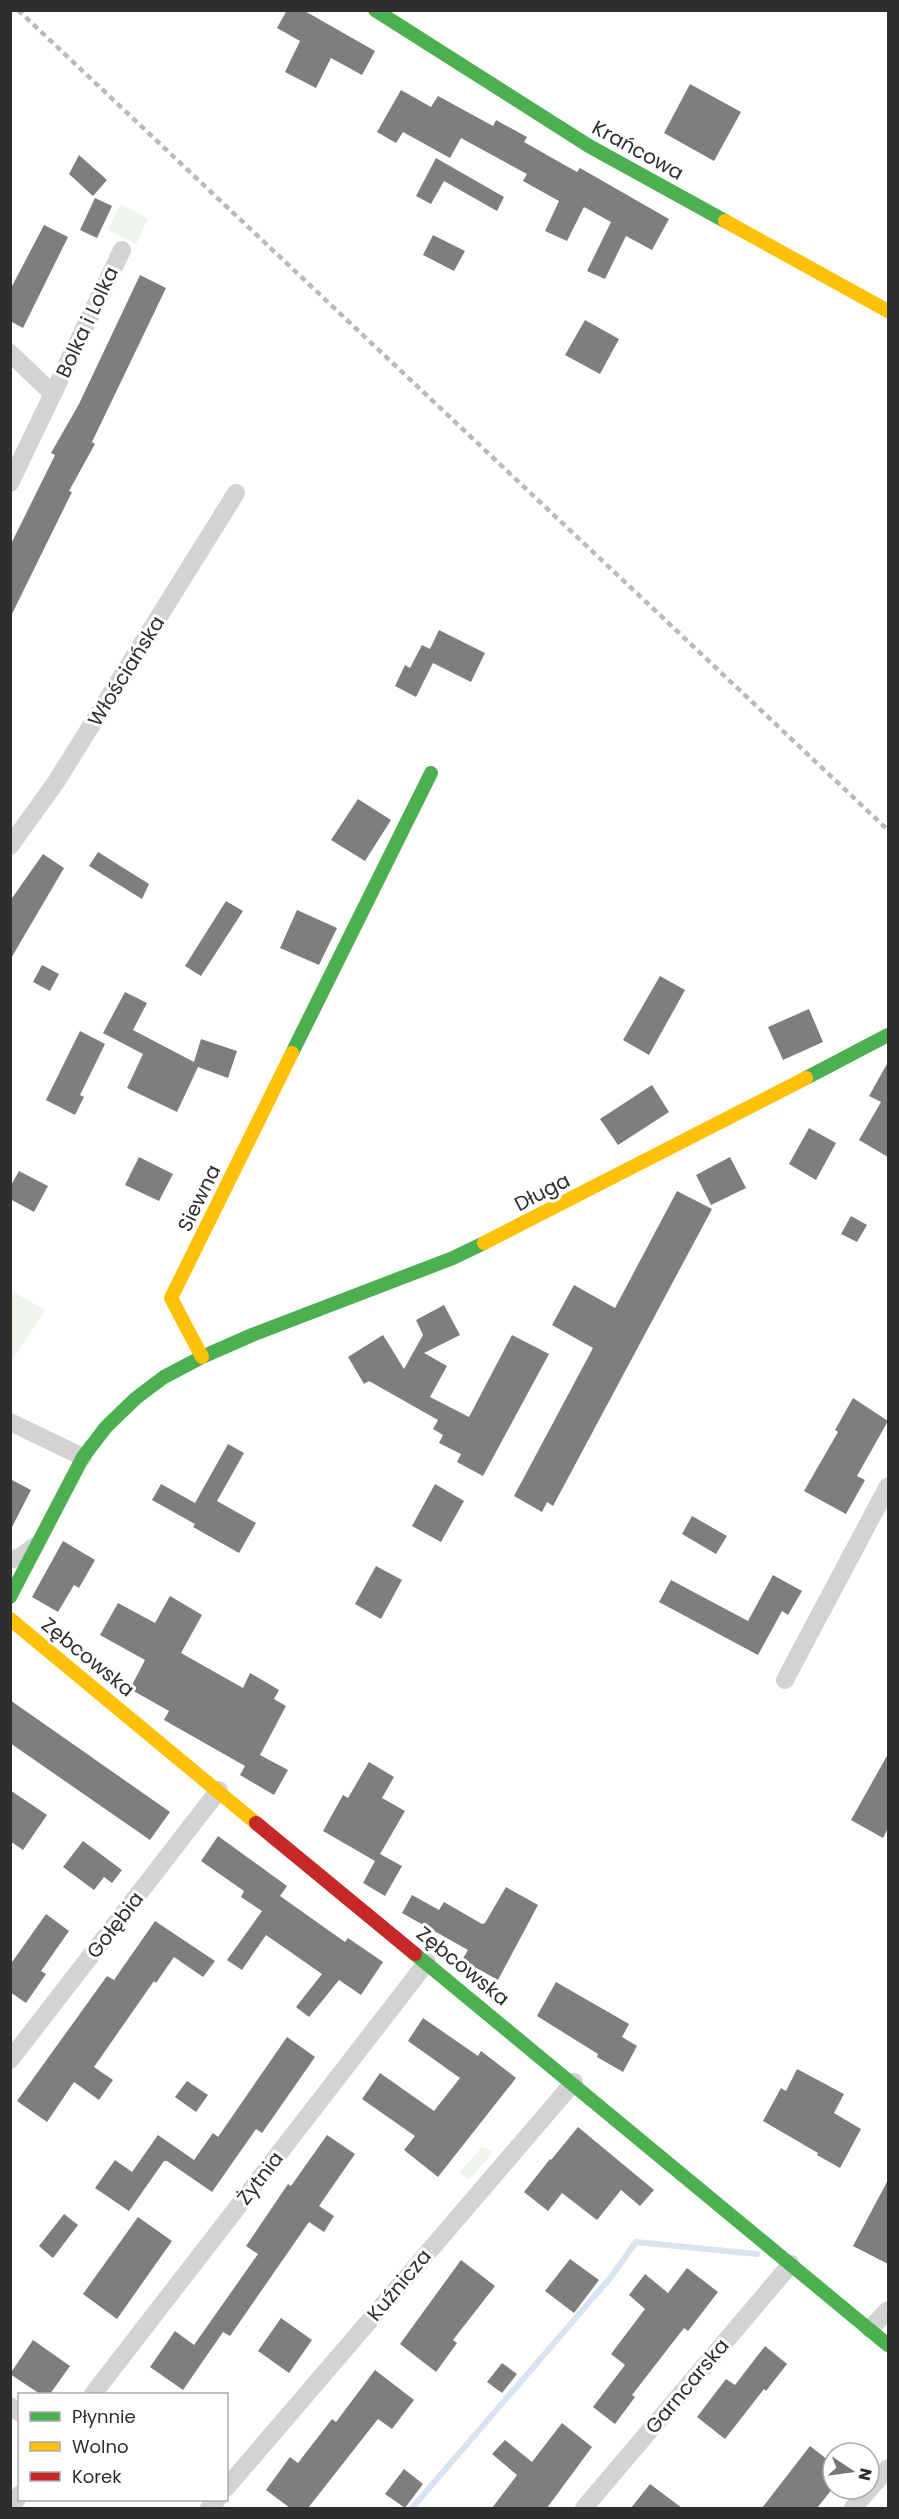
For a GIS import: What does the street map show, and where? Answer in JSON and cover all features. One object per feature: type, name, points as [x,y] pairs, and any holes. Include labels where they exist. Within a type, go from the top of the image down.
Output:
[{"type":"street","name":"Krańcowa","points":[[375,10],[589,146],[888,311]]},
{"type":"street","name":"Bolka i Lolka","points":[[10,483],[122,250]]},
{"type":"street","name":"Bolka i Lolka","points":[[10,353],[53,394]]},
{"type":"street","name":"Włościańska","points":[[10,846],[57,782],[236,493]]},
{"type":"street","name":"Siewna","points":[[202,1357],[171,1298],[431,773]]},
{"type":"street","name":"Długa","points":[[202,1357],[252,1335],[453,1258],[538,1217],[888,1035]]},
{"type":"street","points":[[10,1597],[83,1457],[106,1428],[136,1398],[164,1377],[202,1357]]},
{"type":"street","points":[[10,1422],[83,1457]]},
{"type":"street","points":[[785,1680],[888,1486]]},
{"type":"street","points":[[10,1560],[20,1557],[36,1545]]},
{"type":"street","name":"Zębcowska","points":[[10,1618],[574,2082],[888,2345]]},
{"type":"street","name":"Gołębia","points":[[10,2060],[219,1790]]},
{"type":"street","name":"Żytnia","points":[[94,2393],[427,1962]]},
{"type":"street","name":"Kuźnicza","points":[[228,2486],[574,2082]]},
{"type":"street","name":"Garncarska","points":[[584,2508],[791,2264]]},
{"type":"street","points":[[870,2329],[888,2310]]},
{"type":"street","points":[[853,2508],[888,2468]]},
{"type":"shaded area","points":[[121,204],[148,219],[136,244],[108,230]]},
{"type":"shaded area","points":[[11,1291],[45,1310],[11,1362]]},
{"type":"shaded area","points":[[482,2147],[493,2152],[469,2180],[459,2173]]},
{"type":"building","points":[[287,10],[303,10],[375,51],[362,75],[331,58],[316,88],[285,72],[300,41],[277,28]]},
{"type":"building","points":[[690,84],[741,112],[714,161],[664,133]]},
{"type":"building","points":[[401,90],[431,107],[438,96],[493,126],[496,120],[527,137],[524,142],[577,172],[580,168],[669,219],[652,250],[626,236],[605,279],[587,271],[611,222],[584,207],[567,241],[545,231],[559,201],[523,181],[527,174],[461,138],[450,158],[403,132],[396,143],[377,132]]},
{"type":"building","points":[[79,155],[107,180],[93,196],[69,174]]},
{"type":"building","points":[[436,158],[504,197],[497,211],[444,181],[431,204],[416,196]]},
{"type":"building","points":[[95,198],[112,206],[97,238],[80,230]]},
{"type":"building","points":[[44,225],[68,237],[23,328],[10,321],[10,290]]},
{"type":"building","points":[[433,235],[465,251],[454,271],[423,255]]},
{"type":"building","points":[[140,275],[166,288],[92,442],[95,444],[69,491],[72,492],[10,618],[10,546],[55,455],[51,453],[79,404]]},
{"type":"building","points":[[585,320],[619,339],[600,374],[565,355]]},
{"type":"building","points":[[439,630],[485,653],[471,682],[433,663],[416,697],[395,686],[405,665],[410,668],[422,645],[430,649]]},
{"type":"building","points":[[358,799],[391,820],[365,861],[331,840]]},
{"type":"building","points":[[98,852],[149,884],[142,899],[89,866]]},
{"type":"building","points":[[43,854],[64,868],[10,960],[10,901]]},
{"type":"building","points":[[226,901],[243,911],[201,976],[185,966]]},
{"type":"building","points":[[297,910],[337,928],[319,965],[280,948]]},
{"type":"building","points":[[42,965],[59,974],[50,991],[33,982]]},
{"type":"building","points":[[660,976],[685,990],[649,1055],[623,1040]]},
{"type":"building","points":[[125,992],[147,1003],[133,1030],[194,1062],[201,1039],[237,1051],[228,1078],[198,1067],[177,1112],[127,1088],[143,1054],[103,1033]]},
{"type":"building","points":[[809,1009],[823,1042],[783,1060],[768,1027]]},
{"type":"building","points":[[80,1031],[105,1044],[80,1095],[84,1097],[75,1115],[46,1100]]},
{"type":"building","points":[[888,1062],[888,1157],[859,1140],[881,1102],[869,1096]]},
{"type":"building","points":[[652,1085],[669,1112],[618,1145],[600,1119]]},
{"type":"building","points":[[809,1128],[836,1143],[816,1180],[789,1164]]},
{"type":"building","points":[[139,1157],[173,1174],[159,1201],[125,1185]]},
{"type":"building","points":[[730,1157],[746,1188],[711,1205],[696,1175]]},
{"type":"building","points":[[19,1171],[48,1186],[34,1212],[10,1199],[10,1187]]},
{"type":"building","points":[[677,1191],[712,1209],[553,1506],[547,1502],[542,1512],[514,1496],[593,1348],[552,1325],[574,1285],[615,1308]]},
{"type":"building","points":[[851,1216],[867,1225],[857,1242],[841,1234]]},
{"type":"building","points":[[444,1305],[460,1335],[424,1353],[447,1366],[430,1397],[469,1417],[512,1335],[549,1354],[483,1476],[457,1462],[461,1454],[439,1443],[443,1435],[433,1429],[438,1420],[369,1381],[364,1384],[348,1357],[383,1335],[404,1369],[423,1335],[416,1320]]},
{"type":"building","points":[[853,1398],[888,1421],[857,1476],[865,1480],[846,1514],[804,1491],[838,1432],[835,1430]]},
{"type":"building","points":[[228,1444],[244,1453],[217,1501],[256,1523],[239,1553],[193,1527],[195,1524],[152,1500],[161,1484],[195,1503]]},
{"type":"building","points":[[10,1479],[31,1490],[10,1531]]},
{"type":"building","points":[[435,1484],[464,1501],[441,1542],[412,1526]]},
{"type":"building","points":[[692,1516],[727,1536],[716,1554],[682,1534]]},
{"type":"building","points":[[63,1541],[95,1560],[79,1588],[74,1585],[58,1612],[32,1597]]},
{"type":"building","points":[[376,1566],[402,1580],[381,1619],[355,1604]]},
{"type":"building","points":[[773,1575],[802,1591],[788,1615],[782,1611],[758,1655],[659,1602],[671,1580],[748,1621]]},
{"type":"building","points":[[170,1596],[202,1615],[181,1653],[243,1688],[250,1673],[279,1690],[274,1699],[286,1706],[260,1755],[288,1770],[274,1795],[240,1775],[245,1766],[164,1720],[169,1711],[130,1689],[145,1660],[100,1635],[118,1603],[155,1623]]},
{"type":"building","points":[[10,1700],[170,1812],[150,1840],[10,1743]]},
{"type":"building","points":[[888,1754],[888,1828],[883,1838],[851,1820]]},
{"type":"building","points":[[369,1762],[394,1777],[382,1798],[405,1811],[380,1854],[402,1866],[385,1896],[363,1883],[375,1861],[323,1831],[343,1795],[348,1798]]},
{"type":"building","points":[[10,1790],[47,1815],[23,1850],[10,1841]]},
{"type":"building","points":[[218,1836],[287,1886],[280,1896],[345,1942],[348,1938],[383,1962],[361,1995],[339,1980],[309,2017],[296,2007],[322,1974],[266,1935],[242,1970],[227,1960],[262,1911],[241,1897],[244,1891],[201,1861]]},
{"type":"building","points":[[83,1841],[122,1870],[112,1883],[104,1877],[94,1890],[63,1867]]},
{"type":"building","points":[[506,1887],[538,1905],[498,1980],[462,1960],[468,1950],[402,1913],[412,1895],[439,1910],[444,1902],[482,1924],[485,1923]]},
{"type":"building","points":[[46,1914],[69,1931],[41,1971],[46,1974],[26,2003],[10,1992],[10,1965]]},
{"type":"building","points":[[155,1921],[215,1961],[203,1977],[174,1957],[156,1983],[154,1981],[94,2067],[113,2080],[99,2100],[74,2082],[47,2122],[17,2101],[107,1976],[114,1980]]},
{"type":"building","points":[[556,1982],[629,2024],[622,2037],[637,2046],[623,2072],[537,2016]]},
{"type":"building","points":[[423,2018],[478,2056],[481,2051],[516,2078],[438,2177],[404,2150],[415,2136],[362,2099],[380,2073],[434,2111],[460,2078],[408,2041]]},
{"type":"building","points":[[287,2037],[315,2057],[262,2133],[256,2129],[212,2192],[167,2161],[164,2161],[129,2211],[95,2188],[115,2160],[132,2172],[158,2135],[194,2160],[213,2133],[218,2137]]},
{"type":"building","points":[[797,2069],[844,2094],[834,2113],[861,2129],[840,2168],[763,2121],[781,2088],[786,2091]]},
{"type":"building","points":[[187,2081],[208,2095],[196,2112],[175,2097]]},
{"type":"building","points":[[578,2127],[654,2190],[640,2206],[621,2190],[597,2220],[562,2193],[548,2211],[524,2192]]},
{"type":"building","points":[[327,2135],[355,2154],[319,2206],[334,2216],[324,2232],[309,2222],[230,2336],[223,2332],[183,2390],[150,2367],[175,2331],[194,2345],[258,2254],[246,2246],[288,2184],[291,2186]]},
{"type":"building","points":[[888,2180],[888,2264],[853,2246]]},
{"type":"building","points":[[64,2214],[78,2225],[53,2258],[39,2246]]},
{"type":"building","points":[[138,2217],[172,2241],[117,2319],[83,2294]]},
{"type":"building","points":[[570,2259],[599,2280],[574,2313],[545,2291]]},
{"type":"building","points":[[461,2260],[495,2286],[453,2340],[457,2343],[436,2372],[400,2344]]},
{"type":"building","points":[[687,2268],[718,2292],[688,2331],[684,2328],[632,2395],[635,2397],[615,2424],[593,2407],[625,2365],[611,2354],[645,2309],[629,2295],[645,2274],[668,2293]]},
{"type":"building","points":[[281,2318],[312,2340],[289,2373],[258,2351]]},
{"type":"building","points":[[33,2340],[70,2366],[51,2393],[38,2393],[10,2374]]},
{"type":"building","points":[[765,2346],[787,2364],[725,2439],[697,2417],[726,2379],[735,2385]]},
{"type":"building","points":[[502,2363],[517,2374],[502,2393],[487,2382]]},
{"type":"building","points":[[375,2370],[414,2400],[392,2429],[378,2419],[308,2508],[290,2508],[266,2490],[290,2457],[298,2463],[332,2419],[336,2422]]},
{"type":"building","points":[[562,2423],[592,2447],[547,2508],[492,2508],[517,2475],[492,2454],[505,2440],[532,2462]]},
{"type":"building","points":[[810,2446],[821,2455],[823,2501],[817,2508],[762,2508]]},
{"type":"building","points":[[404,2469],[423,2484],[405,2508],[385,2494]]},
{"type":"building","points":[[650,2484],[682,2508],[631,2508]]},
{"type":"waterway","points":[[412,2508],[611,2277],[636,2242],[757,2254]]},
{"type":"railway","points":[[18,10],[888,830]]},
{"type":"traffic: fast","points":[[375,10],[589,146],[725,221]]},
{"type":"traffic: fast","points":[[292,1053],[431,773]]},
{"type":"traffic: fast","points":[[806,1078],[888,1035]]},
{"type":"traffic: fast","points":[[10,1597],[83,1457],[106,1427],[136,1398],[164,1377],[252,1335],[453,1258],[484,1243]]},
{"type":"traffic: fast","points":[[415,1954],[888,2345]]},
{"type":"traffic: slow","points":[[725,221],[888,311]]},
{"type":"traffic: slow","points":[[202,1357],[171,1298],[292,1053]]},
{"type":"traffic: slow","points":[[484,1243],[806,1078]]},
{"type":"traffic: slow","points":[[10,1619],[256,1823]]},
{"type":"traffic: jam","points":[[256,1823],[415,1954]]}]
